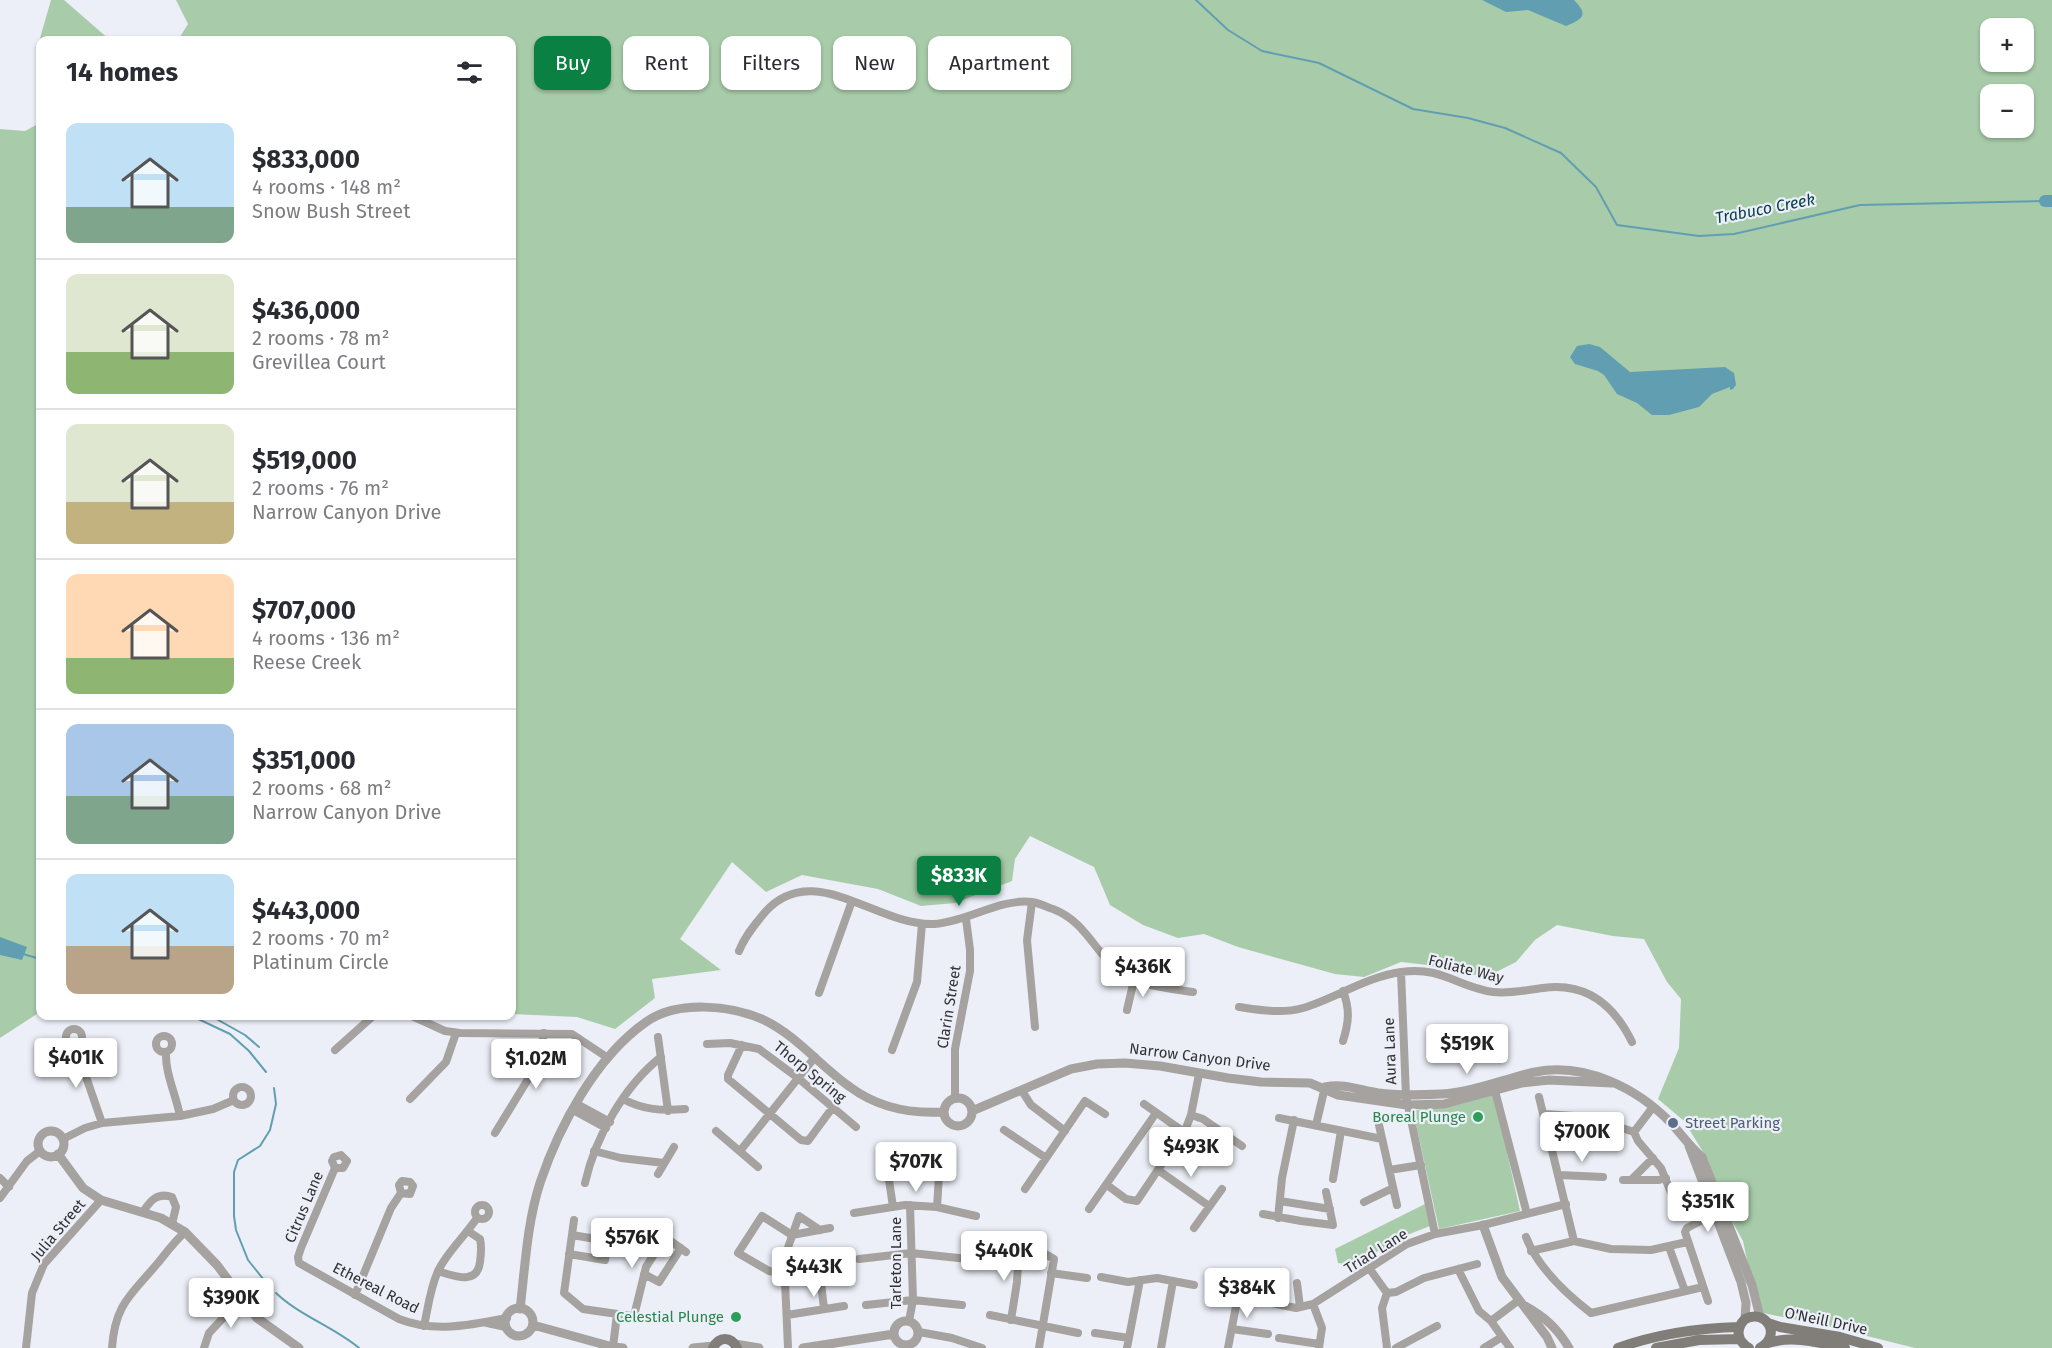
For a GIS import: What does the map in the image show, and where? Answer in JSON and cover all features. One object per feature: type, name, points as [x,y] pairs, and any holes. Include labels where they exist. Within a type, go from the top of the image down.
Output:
[{"type":"main road","name":"O'Neill Drive","points":[[1618,1348],[1667,1334],[1742,1323],[1750,1317],[1780,1327],[1840,1337],[1878,1348]]},
{"type":"main road","name":"O'Neill Drive","points":[[1764,1320],[1771,1333],[1764,1346]]},
{"type":"main road","points":[[1740,1339],[1742,1323]]},
{"type":"main road","points":[[714,1347],[718,1341],[724,1339],[732,1341],[736,1346]]},
{"type":"main road","points":[[1656,1348],[1699,1340],[1740,1339],[1749,1348]]},
{"type":"main road","name":"O'Neill Drive","points":[[1764,1346],[1780,1339],[1791,1339],[1845,1348]]},
{"type":"street","points":[[739,951],[744,938],[770,906],[788,895],[812,892],[836,894],[897,918],[922,924],[966,919],[1005,904],[1032,902],[1057,910],[1083,927],[1116,969],[1134,980],[1193,992]]},
{"type":"street","points":[[819,993],[852,901]]},
{"type":"street","points":[[1032,902],[1027,940],[1035,1027]]},
{"type":"street","name":"Clarin Street","points":[[955,1099],[955,1049],[970,972],[966,919]]},
{"type":"street","points":[[892,1050],[917,982],[922,924]]},
{"type":"street","name":"Foliate Way","points":[[1239,1007],[1270,1011],[1301,1009],[1380,976],[1424,970],[1443,974],[1490,992],[1509,993],[1545,987],[1572,987],[1591,994],[1609,1009],[1624,1025],[1632,1042]]},
{"type":"street","name":"Aura Lane","points":[[1401,972],[1406,1100],[1436,1234]]},
{"type":"street","points":[[1127,1010],[1134,980]]},
{"type":"street","points":[[1342,1041],[1348,1025],[1349,1013],[1343,991]]},
{"type":"street","name":"Narrow Canyon Drive","points":[[520,1309],[532,1222],[540,1184],[560,1132],[592,1079],[624,1041],[648,1021],[681,1008],[718,1007],[740,1011],[765,1021],[796,1041],[850,1088],[874,1100],[899,1109],[921,1113],[944,1112],[950,1124],[959,1126],[967,1123],[972,1111],[1071,1070],[1097,1064],[1125,1063],[1160,1066],[1261,1082],[1310,1083],[1338,1095],[1444,1104],[1538,1072],[1564,1070],[1595,1074],[1653,1107],[1671,1123],[1689,1146],[1752,1285],[1764,1320]]},
{"type":"street","points":[[335,1050],[369,1020]]},
{"type":"street","points":[[421,1020],[445,1031],[456,1033],[572,1034],[608,1058]]},
{"type":"street","points":[[410,1099],[446,1062],[456,1033]]},
{"type":"street","points":[[495,1132],[538,1063],[544,1033]]},
{"type":"street","points":[[658,1037],[668,1111]]},
{"type":"street","name":"Thorp Spring","points":[[707,1044],[717,1042],[759,1049],[798,1078],[856,1127]]},
{"type":"street","points":[[75,1045],[102,1123]]},
{"type":"street","points":[[742,1046],[728,1079],[801,1140],[808,1141],[833,1107]]},
{"type":"street","points":[[166,1052],[166,1063],[180,1116]]},
{"type":"street","points":[[585,1183],[594,1151],[623,1099],[636,1080],[661,1057]]},
{"type":"street","points":[[740,1151],[815,1057]]},
{"type":"street","points":[[1107,1185],[1126,1199],[1137,1201],[1184,1132],[1191,1115],[1199,1074]]},
{"type":"street","points":[[1494,1086],[1527,1214]]},
{"type":"street","points":[[1316,1125],[1325,1088]]},
{"type":"street","points":[[1022,1091],[1032,1105],[1065,1131]]},
{"type":"street","points":[[1539,1097],[1574,1241]]},
{"type":"street","points":[[623,1099],[636,1106],[668,1111],[685,1109]]},
{"type":"street","points":[[944,1112],[948,1104],[955,1099],[968,1102],[972,1111]]},
{"type":"street","points":[[63,1139],[85,1128],[102,1123],[180,1116],[234,1100]]},
{"type":"street","points":[[1025,1190],[1085,1101],[1105,1114]]},
{"type":"street","points":[[1144,1104],[1184,1132]]},
{"type":"street","points":[[575,1107],[608,1125]]},
{"type":"street","points":[[1634,1132],[1653,1107]]},
{"type":"street","points":[[1089,1209],[1156,1113]]},
{"type":"street","points":[[1544,1114],[1589,1117],[1634,1132],[1638,1141],[1661,1168],[1674,1200]]},
{"type":"street","points":[[1191,1115],[1203,1119],[1242,1146]]},
{"type":"street","points":[[1279,1118],[1382,1139]]},
{"type":"street","points":[[1278,1218],[1282,1178],[1294,1120]]},
{"type":"street","points":[[1379,1125],[1397,1205]]},
{"type":"street","points":[[1004,1130],[1046,1158]]},
{"type":"street","points":[[53,1131],[63,1139],[63,1148],[58,1154],[46,1156],[40,1151],[38,1142],[45,1132],[53,1131]]},
{"type":"street","points":[[716,1131],[758,1167]]},
{"type":"street","points":[[1333,1179],[1341,1131]]},
{"type":"street","points":[[658,1174],[674,1147]]},
{"type":"street","points":[[0,1197],[27,1161],[40,1151]]},
{"type":"street","points":[[594,1151],[621,1158],[664,1163]]},
{"type":"street","points":[[58,1154],[83,1188],[101,1200],[160,1218],[184,1232],[217,1265],[257,1318],[299,1348]]},
{"type":"street","points":[[1632,1179],[1653,1158]]},
{"type":"street","points":[[1389,1170],[1421,1165]]},
{"type":"street","name":"Citrus Lane","points":[[298,1257],[316,1210],[336,1168]]},
{"type":"street","points":[[1158,1170],[1209,1206]]},
{"type":"street","points":[[888,1173],[893,1207]]},
{"type":"street","points":[[1559,1175],[1603,1177]]},
{"type":"street","points":[[937,1207],[939,1176]]},
{"type":"street","points":[[0,1178],[9,1187]]},
{"type":"street","points":[[1623,1180],[1666,1178]]},
{"type":"street","points":[[1364,1202],[1393,1188]]},
{"type":"street","points":[[1194,1228],[1222,1189]]},
{"type":"street","points":[[1263,1214],[1333,1225],[1326,1192]]},
{"type":"street","points":[[355,1295],[391,1208],[401,1193]]},
{"type":"street","points":[[143,1212],[153,1199],[160,1195],[172,1197],[176,1207],[172,1224]]},
{"type":"street","name":"Julia Street","points":[[26,1348],[32,1293],[40,1271],[101,1200]]},
{"type":"street","points":[[1280,1201],[1330,1209]]},
{"type":"street","name":"Triad Lane","points":[[1238,1296],[1277,1305],[1300,1307],[1313,1304],[1407,1244],[1436,1234],[1566,1204]]},
{"type":"street","points":[[854,1213],[910,1205],[937,1207],[976,1216]]},
{"type":"street","name":"Tarleton Lane","points":[[909,1321],[913,1300],[910,1205]]},
{"type":"street","points":[[1708,1301],[1685,1232],[1687,1228],[1718,1212]]},
{"type":"street","name":"Narrow Canyon Drive","points":[[1718,1212],[1746,1303],[1742,1323]]},
{"type":"street","points":[[785,1274],[769,1271],[738,1253],[762,1216],[792,1235],[830,1228]]},
{"type":"street","points":[[788,1348],[784,1259],[799,1216],[820,1230]]},
{"type":"street","points":[[424,1326],[438,1271],[477,1218]]},
{"type":"street","points":[[574,1220],[564,1293],[583,1309],[667,1318]]},
{"type":"street","points":[[569,1254],[605,1260],[611,1222]]},
{"type":"street","points":[[1483,1225],[1502,1277],[1547,1337],[1552,1348]]},
{"type":"street","points":[[644,1274],[658,1282],[683,1250],[654,1229]]},
{"type":"street","points":[[438,1271],[467,1278],[479,1271],[482,1248],[480,1239],[468,1231]]},
{"type":"street","points":[[112,1348],[112,1334],[119,1313],[130,1293],[184,1232]]},
{"type":"street","points":[[572,1235],[608,1241]]},
{"type":"street","points":[[634,1316],[644,1274],[665,1237]]},
{"type":"street","points":[[1526,1237],[1531,1251],[1551,1276],[1591,1312],[1703,1287]]},
{"type":"street","points":[[1531,1251],[1574,1241],[1611,1249],[1652,1250],[1687,1242]]},
{"type":"street","points":[[999,1242],[1042,1252],[1054,1259],[1039,1348]]},
{"type":"street","points":[[1011,1320],[1017,1282],[1019,1246]]},
{"type":"street","points":[[1669,1247],[1685,1291]]},
{"type":"street","points":[[859,1259],[911,1253],[968,1259]]},
{"type":"street","name":"Ethereal Road","points":[[298,1257],[299,1263],[305,1268],[414,1325],[441,1328],[506,1322]]},
{"type":"street","points":[[1387,1293],[1396,1292],[1424,1278],[1477,1264]]},
{"type":"street","points":[[819,1265],[824,1310]]},
{"type":"street","points":[[1369,1268],[1387,1293]]},
{"type":"street","points":[[1458,1269],[1479,1311],[1491,1321],[1510,1348]]},
{"type":"street","points":[[1051,1274],[1087,1278]]},
{"type":"street","points":[[1101,1277],[1128,1282],[1157,1278],[1194,1284]]},
{"type":"street","points":[[1127,1348],[1140,1280]]},
{"type":"street","points":[[1161,1348],[1173,1281]]},
{"type":"street","points":[[1297,1283],[1300,1307]]},
{"type":"street","points":[[1228,1348],[1240,1285]]},
{"type":"street","points":[[1387,1293],[1382,1308],[1388,1348]]},
{"type":"street","points":[[204,1348],[209,1333],[241,1299]]},
{"type":"street","points":[[866,1305],[913,1300],[962,1305]]},
{"type":"street","points":[[1491,1321],[1521,1303]]},
{"type":"street","points":[[1521,1303],[1538,1313],[1553,1326],[1569,1348]]},
{"type":"street","points":[[1278,1338],[1319,1346],[1322,1328],[1313,1304]]},
{"type":"street","points":[[787,1315],[844,1306]]},
{"type":"street","points":[[520,1309],[530,1314],[533,1325],[529,1332],[522,1336],[514,1335],[506,1322],[512,1311],[520,1309]]},
{"type":"street","points":[[613,1347],[617,1314]]},
{"type":"street","points":[[990,1315],[1078,1333]]},
{"type":"street","points":[[919,1332],[914,1342],[907,1347],[897,1341],[894,1334],[898,1324],[909,1321],[919,1332],[952,1338],[982,1348]]},
{"type":"street","points":[[533,1325],[622,1348]]},
{"type":"street","points":[[1396,1348],[1437,1326]]},
{"type":"street","points":[[1232,1329],[1268,1335]]},
{"type":"street","points":[[1095,1333],[1129,1338]]},
{"type":"street","points":[[803,1348],[894,1334]]},
{"type":"street","points":[[1484,1348],[1502,1337]]},
{"type":"street","points":[[736,1346],[759,1348]]},
{"type":"street","points":[[693,1348],[714,1347]]},
{"type":"green space","points":[[51,0],[64,0],[105,36],[41,36]]},
{"type":"green space","points":[[176,0],[2052,0],[2052,1348],[1915,1348],[1823,1325],[1758,1312],[1743,1241],[1722,1203],[1708,1160],[1684,1121],[1658,1099],[1679,1048],[1681,999],[1667,982],[1644,939],[1613,936],[1557,925],[1535,940],[1516,962],[1492,974],[1465,975],[1428,965],[1401,962],[1364,977],[1335,974],[1238,947],[1204,934],[1178,938],[1143,925],[1110,905],[1094,867],[1030,836],[1015,859],[1012,881],[955,903],[921,906],[878,889],[802,875],[766,892],[732,862],[680,939],[721,970],[652,979],[655,998],[615,1029],[577,1017],[516,1014],[516,36],[180,36],[188,24]]},
{"type":"green space","points":[[36,125],[36,1015],[0,1038],[0,129],[25,131]]},
{"type":"green space","points":[[1494,1093],[1520,1211],[1439,1229],[1413,1111]]},
{"type":"green space","points":[[1425,1204],[1430,1226],[1397,1239],[1355,1266],[1338,1263],[1335,1249]]},
{"type":"water","points":[[1482,0],[1574,0],[1583,13],[1580,19],[1566,26],[1528,10],[1506,12]]},
{"type":"water","points":[[1589,344],[1600,347],[1630,372],[1725,367],[1734,373],[1736,385],[1733,389],[1730,390],[1730,387],[1712,394],[1699,407],[1669,415],[1652,415],[1637,403],[1617,394],[1604,375],[1598,371],[1575,364],[1570,357],[1577,346]]},
{"type":"water","points":[[0,937],[27,947],[22,960],[0,955]]},
{"type":"waterway","name":"Trabuco Creek","points":[[1196,0],[1228,30],[1262,51],[1319,63],[1413,109],[1468,118],[1505,128],[1561,153],[1596,187],[1617,225],[1699,236],[1734,234],[1860,205],[2045,201]]},
{"type":"waterway","name":"Trabuco Creek","points":[[2045,201],[2052,201]]},
{"type":"waterway","points":[[23,954],[36,958]]},
{"type":"waterway","points":[[200,1020],[230,1034],[249,1051],[266,1072]]},
{"type":"waterway","points":[[218,1020],[245,1035],[259,1047]]},
{"type":"waterway","points":[[268,1285],[248,1260],[236,1230],[234,1172],[238,1160],[260,1146],[270,1130],[276,1104],[274,1088]]},
{"type":"waterway","points":[[276,1293],[359,1348]]},
{"type":"place","name":"Boreal Plunge","points":[[1478,1117]]},
{"type":"place","name":"Street Parking","points":[[1673,1123]]},
{"type":"place","name":"Celestial Plunge","points":[[736,1317]]}]
